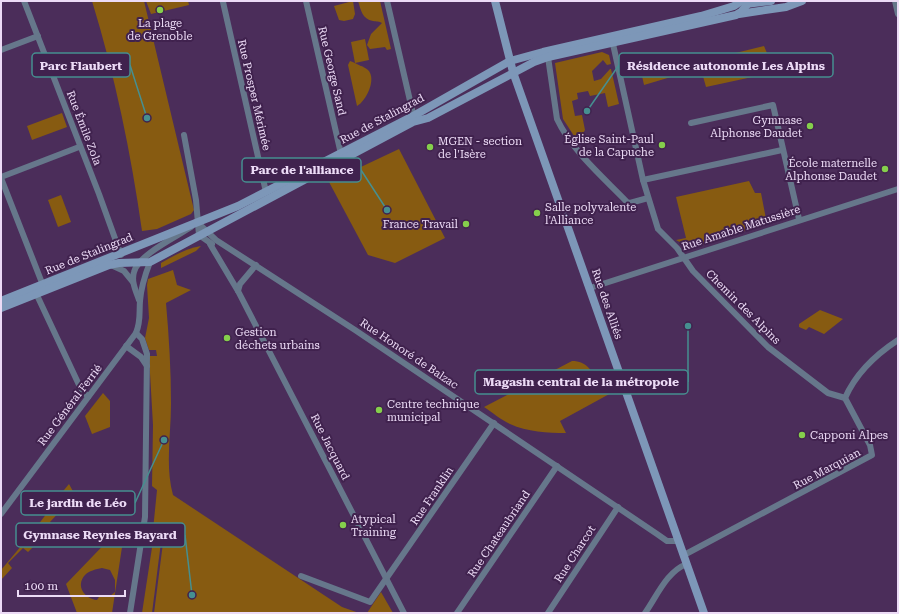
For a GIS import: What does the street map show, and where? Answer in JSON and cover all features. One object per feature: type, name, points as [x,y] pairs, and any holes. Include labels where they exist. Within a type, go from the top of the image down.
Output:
[{"type":"street","name":"Rue Émile Zola","points":[[24,1],[121,254]]},
{"type":"street","name":"Rue George Sand","points":[[306,1],[341,154]]},
{"type":"street","points":[[388,1],[414,119]]},
{"type":"street","name":"Rue des Alliés","points":[[495,1],[513,72],[680,541],[704,613]]},
{"type":"street","points":[[747,2],[771,1]]},
{"type":"street","points":[[895,1],[898,14]]},
{"type":"street","name":"Rue Prosper Mérimée","points":[[223,2],[266,192]]},
{"type":"street","points":[[747,2],[755,11]]},
{"type":"street","name":"Rue de Stalingrad","points":[[43,288],[198,223],[266,192],[414,119],[428,118],[513,72],[548,57],[612,44],[735,11],[747,2]]},
{"type":"street","points":[[735,11],[755,11],[786,7],[797,2]]},
{"type":"street","name":"Rue de Stalingrad","points":[[1,301],[35,291],[109,265],[119,263],[150,262],[202,233],[332,166],[510,62],[543,52],[659,26],[735,11]]},
{"type":"street","points":[[1,50],[38,36]]},
{"type":"street","points":[[548,57],[557,119],[562,129],[583,155],[627,202],[630,203],[648,198],[612,44]]},
{"type":"street","points":[[691,123],[773,105],[782,150],[799,219]]},
{"type":"street","points":[[184,135],[196,200],[198,223],[202,233]]},
{"type":"street","points":[[43,288],[1,178],[79,147]]},
{"type":"street","points":[[643,180],[782,150]]},
{"type":"street","points":[[332,166],[341,154]]},
{"type":"street","name":"Rue Amable Matussière","points":[[590,288],[898,188]]},
{"type":"street","name":"Chemin des Alpins","points":[[648,198],[658,229],[683,257],[693,271],[768,348],[828,393],[845,398]]},
{"type":"street","points":[[139,263],[153,250],[171,241],[198,223]]},
{"type":"street","name":"Rue Honoré de Balzac","points":[[202,233],[210,244],[227,248]]},
{"type":"street","name":"Rue Honoré de Balzac","points":[[202,233],[256,265],[494,423],[667,541],[680,541]]},
{"type":"street","name":"Rue Jacquard","points":[[210,244],[238,291],[404,613]]},
{"type":"street","points":[[119,263],[121,254]]},
{"type":"street","name":"Rue Général Ferrié","points":[[1,514],[136,333],[140,322],[140,303],[144,277],[150,262]]},
{"type":"street","name":"Rue Général Ferrié","points":[[139,263],[134,272],[134,283],[140,303]]},
{"type":"street","name":"Rue de Stalingrad","points":[[109,265],[119,268],[134,283]]},
{"type":"street","points":[[238,291],[240,284],[256,265]]},
{"type":"street","points":[[35,291],[80,388],[88,397]]},
{"type":"street","name":"Rue de Stalingrad","points":[[1,308],[35,291]]},
{"type":"street","points":[[130,613],[145,517],[147,366],[146,348],[142,339],[136,333]]},
{"type":"street","points":[[845,398],[856,378],[864,368],[876,356],[898,340]]},
{"type":"street","points":[[126,346],[141,357],[147,366]]},
{"type":"street","name":"Rue Marquian","points":[[684,555],[872,455],[870,445],[845,398]]},
{"type":"street","name":"Rue Franklin","points":[[301,576],[370,602],[387,580],[494,423]]},
{"type":"street","name":"Rue Chateaubriand","points":[[457,613],[556,466]]},
{"type":"street","name":"Rue Charcot","points":[[548,613],[618,507]]},
{"type":"street","points":[[645,613],[677,568],[688,564]]},
{"type":"shaded area","points":[[92,1],[144,1],[194,210],[191,214],[157,229],[142,231],[122,115]]},
{"type":"shaded area","name":"La plage de Grenoble","points":[[146,1],[188,1],[189,5],[151,14]]},
{"type":"shaded area","points":[[353,1],[355,14],[353,19],[344,21],[339,20],[334,6]]},
{"type":"shaded area","points":[[358,1],[380,1],[391,49],[387,50],[385,47],[370,49],[367,45],[371,34],[382,23],[366,18],[362,14]]},
{"type":"shaded area","points":[[365,39],[369,60],[355,63],[351,42]]},
{"type":"shaded area","points":[[764,46],[775,72],[706,87],[699,62]]},
{"type":"shaded area","points":[[602,52],[609,55],[611,64],[607,65],[603,60],[592,71],[594,81],[601,79],[611,69],[619,104],[608,107],[605,93],[590,96],[588,91],[577,93],[578,99],[572,101],[575,116],[582,115],[585,130],[578,142],[563,119],[555,63]]},
{"type":"shaded area","points":[[672,54],[681,67],[681,74],[644,85],[639,62]]},
{"type":"shaded area","points":[[350,61],[368,70],[371,79],[371,84],[367,95],[357,106],[348,65]]},
{"type":"shaded area","points":[[62,113],[67,127],[32,140],[27,126]]},
{"type":"shaded area","points":[[399,149],[445,238],[395,263],[368,255],[329,182]]},
{"type":"shaded area","points":[[749,181],[755,193],[761,193],[767,224],[701,245],[687,246],[676,240],[686,238],[676,197]]},
{"type":"shaded area","points":[[61,195],[71,222],[58,227],[48,200]]},
{"type":"shaded area","points":[[201,246],[196,251],[161,268],[161,263],[170,258],[185,250]]},
{"type":"shaded area","points":[[173,270],[177,285],[191,290],[166,303],[171,391],[169,473],[173,495],[342,607],[359,613],[154,613],[163,543],[167,546],[167,536],[162,531],[153,530],[157,490],[152,486],[153,425],[149,356],[157,356],[156,350],[149,350],[145,338],[149,318],[147,285],[148,279]]},
{"type":"shaded area","points":[[820,310],[843,319],[824,334],[809,327],[806,330],[799,327],[799,324]]},
{"type":"shaded area","points":[[572,361],[577,361],[585,365],[591,371],[598,383],[608,378],[613,392],[560,421],[566,433],[538,432],[523,429],[510,424],[484,407]]},
{"type":"shaded area","points":[[103,393],[110,401],[110,427],[92,434],[85,416]]},
{"type":"shaded area","points":[[69,484],[75,495],[50,522],[54,526],[47,533],[38,525],[53,505],[51,510],[55,512],[67,499],[65,493],[59,496]]},
{"type":"shaded area","points":[[119,529],[124,534],[112,613],[77,613],[66,584]],"holes":[[[100,568],[110,570],[115,580],[115,592],[110,596],[103,595],[97,600],[85,595],[81,587],[82,579],[85,575]]]},
{"type":"shaded area","points":[[27,539],[34,546],[28,552],[23,548],[8,563],[12,568],[1,580],[1,570]]},
{"type":"shaded area","points":[[153,541],[161,542],[152,613],[142,613]]},
{"type":"shaded area","points":[[381,592],[393,613],[367,613]]},
{"type":"place","name":"La plage de Grenoble","points":[[160,10]]},
{"type":"place","name":"Résidence autonomie Les Alpins","points":[[587,111]]},
{"type":"place","name":"Parc Flaubert","points":[[147,118]]},
{"type":"place","name":"Gymnase Alphonse Daudet","points":[[810,126]]},
{"type":"place","name":"Église Saint-Paul de la Capuche","points":[[662,145]]},
{"type":"place","name":"MGEN - section de l'Isère","points":[[430,147]]},
{"type":"place","name":"École maternelle Alphonse Daudet","points":[[885,169]]},
{"type":"place","name":"Parc de l'alliance","points":[[387,210]]},
{"type":"place","name":"Salle polyvalente l'Alliance","points":[[537,213]]},
{"type":"place","name":"France Travail","points":[[466,224]]},
{"type":"place","name":"Magasin central de la métropole","points":[[688,326]]},
{"type":"place","name":"Gestion déchets urbains","points":[[227,338]]},
{"type":"place","name":"Centre technique municipal","points":[[379,410]]},
{"type":"place","name":"Capponi Alpes","points":[[802,435]]},
{"type":"place","name":"Le jardin de Léo","points":[[164,440]]},
{"type":"place","name":"Atypical Training","points":[[343,525]]},
{"type":"place","name":"Gymnase Reynies Bayard","points":[[192,595]]}]
